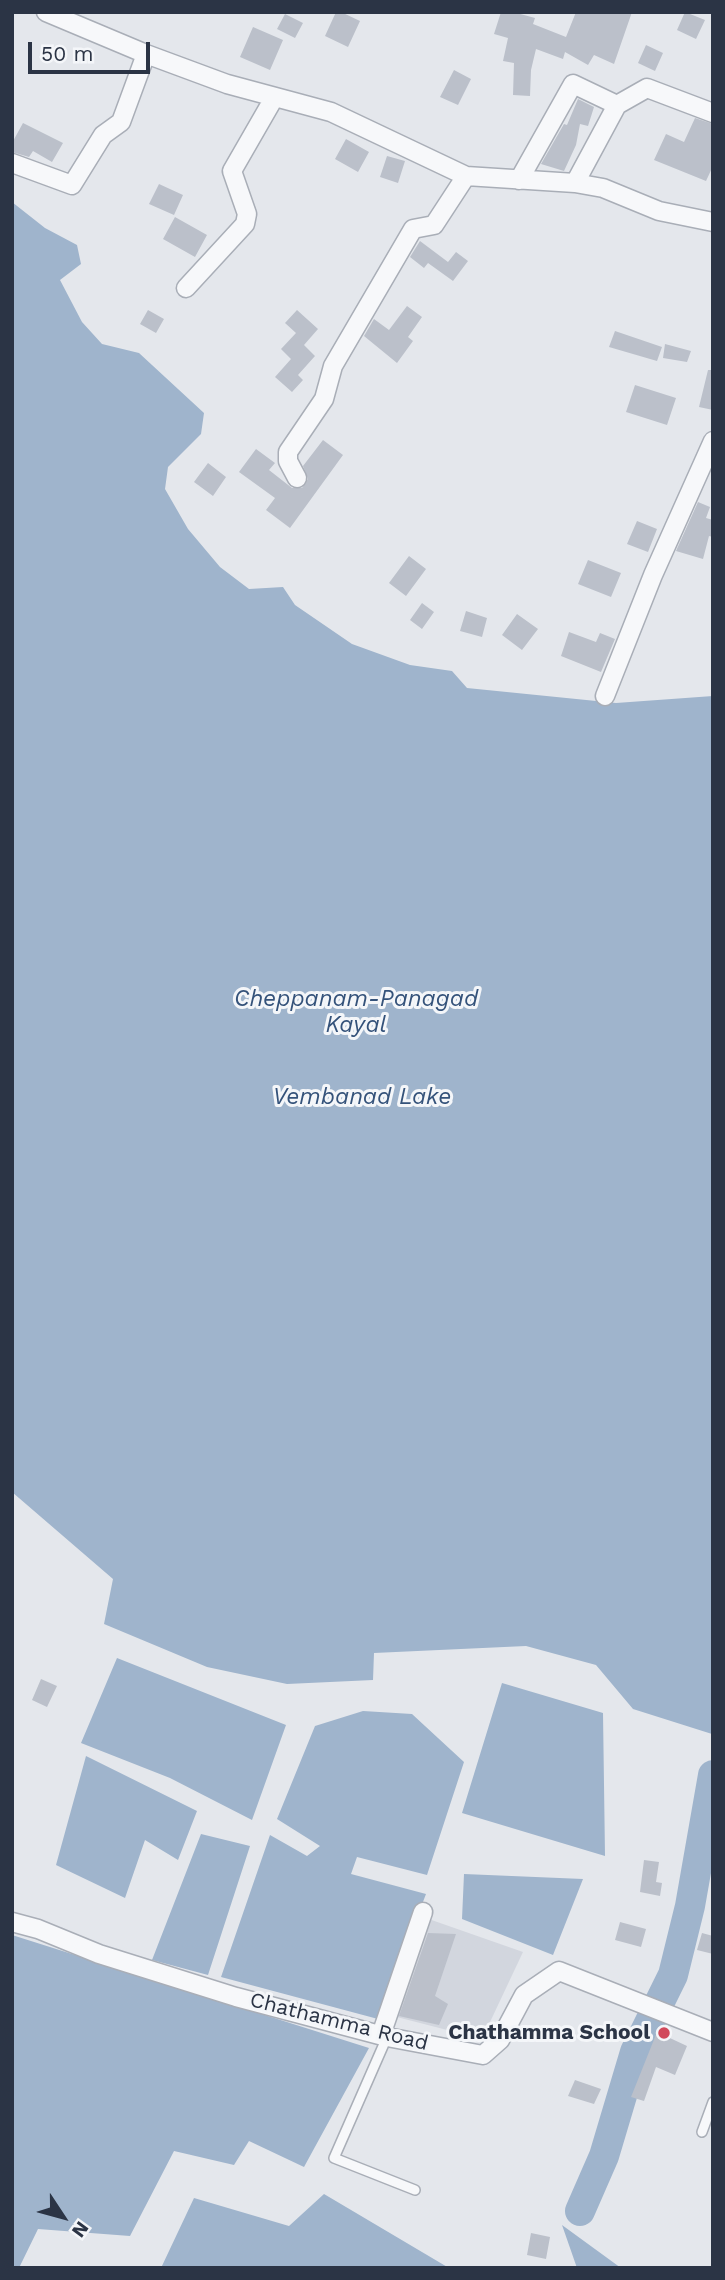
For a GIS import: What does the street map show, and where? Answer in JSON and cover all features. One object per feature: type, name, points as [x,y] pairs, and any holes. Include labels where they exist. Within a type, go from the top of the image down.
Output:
[{"type":"street","points":[[46,12],[227,84],[331,112],[466,176],[575,183],[603,188],[659,211],[713,222]]},
{"type":"street","points":[[12,163],[72,185],[103,135],[121,122],[146,54]]},
{"type":"street","points":[[519,180],[573,84],[617,105]]},
{"type":"street","points":[[575,183],[617,105],[648,88],[713,113]]},
{"type":"street","points":[[186,288],[245,224],[247,214],[232,172],[274,97]]},
{"type":"street","points":[[297,478],[288,461],[288,452],[324,399],[333,366],[413,229],[434,225],[466,176]]},
{"type":"street","points":[[605,696],[653,575],[713,441]]},
{"type":"street","points":[[384,2036],[423,1912]]},
{"type":"street","name":"Chathamma Road","points":[[12,1922],[38,1929],[99,1954],[236,1997],[384,2036],[483,2055],[500,2040],[524,1995],[559,1971],[713,2032]]},
{"type":"lane","points":[[384,2036],[334,2158],[415,2190]]},
{"type":"lane","points":[[702,2132],[713,2102]]},
{"type":"shaded area","points":[[423,1917],[523,1952],[482,2039],[389,2015]]},
{"type":"water","name":"Vembanad Lake","points":[[12,202],[45,228],[77,245],[81,264],[60,280],[82,322],[102,344],[139,353],[204,413],[201,434],[168,467],[165,489],[188,529],[220,567],[249,589],[283,587],[295,605],[352,644],[410,665],[452,671],[467,688],[616,703],[713,696],[712,1734],[633,1709],[596,1665],[526,1646],[374,1653],[373,1680],[287,1684],[207,1667],[104,1624],[113,1579],[12,1492]]},
{"type":"water","points":[[117,1658],[286,1725],[252,1820],[170,1778],[81,1743]]},
{"type":"water","points":[[502,1683],[603,1713],[605,1856],[462,1813]]},
{"type":"water","points":[[363,1711],[412,1714],[464,1762],[427,1875],[357,1857],[351,1874],[426,1894],[378,2019],[221,1977],[270,1835],[307,1856],[320,1846],[277,1819],[315,1726]]},
{"type":"water","points":[[86,1756],[197,1811],[178,1860],[145,1840],[125,1898],[56,1865]]},
{"type":"water","points":[[201,1834],[250,1846],[208,1975],[152,1960]]},
{"type":"water","points":[[464,1874],[583,1879],[553,1955],[462,1919]]},
{"type":"water","points":[[12,1935],[369,2048],[304,2167],[249,2141],[234,2165],[174,2151],[130,2236],[38,2229],[19,2268],[12,2268]]},
{"type":"water","points":[[324,2194],[449,2268],[161,2268],[194,2198],[289,2226]]},
{"type":"water","points":[[562,2225],[621,2268],[577,2268]]},
{"type":"building","points":[[336,12],[360,21],[348,47],[325,36]]},
{"type":"building","points":[[501,12],[535,18],[533,24],[566,37],[576,12],[632,12],[614,64],[594,55],[588,65],[565,52],[563,59],[536,49],[531,70],[530,96],[513,95],[514,63],[503,61],[508,38],[494,34]]},
{"type":"building","points":[[685,12],[705,20],[696,39],[677,30]]},
{"type":"building","points":[[285,14],[303,23],[295,38],[277,29]]},
{"type":"building","points":[[253,27],[283,40],[270,70],[240,57]]},
{"type":"building","points":[[646,45],[663,53],[655,71],[638,63]]},
{"type":"building","points":[[454,70],[471,79],[458,105],[440,97]]},
{"type":"building","points":[[578,99],[594,107],[588,126],[580,124],[576,145],[564,171],[541,164],[564,124],[567,125]]},
{"type":"building","points":[[695,118],[713,124],[713,166],[706,181],[654,160],[666,134],[684,142]]},
{"type":"building","points":[[23,123],[63,143],[52,162],[33,151],[29,157],[12,152],[12,143]]},
{"type":"building","points":[[346,139],[369,152],[358,172],[335,159]]},
{"type":"building","points":[[387,156],[405,161],[398,183],[380,177]]},
{"type":"building","points":[[159,184],[183,195],[174,215],[149,204]]},
{"type":"building","points":[[175,217],[207,235],[195,257],[163,239]]},
{"type":"building","points":[[420,241],[448,262],[456,252],[468,261],[453,281],[428,263],[424,268],[410,257]]},
{"type":"building","points":[[407,306],[422,317],[408,337],[413,341],[397,363],[364,336],[374,319],[389,330]]},
{"type":"building","points":[[148,310],[164,319],[156,333],[140,324]]},
{"type":"building","points":[[297,310],[318,329],[304,345],[315,356],[298,375],[303,380],[292,392],[275,377],[291,359],[281,349],[296,333],[285,323]]},
{"type":"building","points":[[615,331],[662,347],[657,361],[609,347]]},
{"type":"building","points":[[665,344],[691,351],[687,362],[663,358]]},
{"type":"building","points":[[708,370],[713,370],[713,410],[699,407]]},
{"type":"building","points":[[635,385],[676,398],[667,425],[626,412]]},
{"type":"building","points":[[323,440],[343,455],[290,528],[266,510],[275,498],[239,472],[256,449],[275,463],[269,470],[292,488],[302,488],[308,479],[303,466]]},
{"type":"building","points":[[208,463],[226,477],[213,496],[194,482]]},
{"type":"building","points":[[698,502],[710,507],[706,518],[713,520],[713,537],[709,536],[703,559],[676,551]]},
{"type":"building","points":[[637,521],[657,529],[648,552],[627,544]]},
{"type":"building","points":[[409,556],[426,569],[406,596],[389,583]]},
{"type":"building","points":[[588,560],[621,573],[611,597],[578,584]]},
{"type":"building","points":[[422,603],[434,612],[422,629],[410,620]]},
{"type":"building","points":[[466,611],[487,618],[482,637],[460,631]]},
{"type":"building","points":[[517,614],[538,629],[522,650],[502,635]]},
{"type":"building","points":[[569,632],[596,642],[600,633],[615,639],[601,672],[561,656]]},
{"type":"building","points":[[41,1679],[57,1686],[47,1707],[32,1700]]},
{"type":"building","points":[[644,1860],[659,1862],[656,1882],[662,1883],[660,1896],[640,1892]]},
{"type":"building","points":[[620,1922],[646,1929],[641,1947],[615,1940]]},
{"type":"building","points":[[428,1933],[456,1934],[435,1996],[448,2004],[439,2025],[399,2016]]},
{"type":"building","points":[[702,1933],[713,1936],[713,1954],[697,1950]]},
{"type":"building","points":[[657,2032],[687,2046],[675,2075],[656,2067],[644,2101],[631,2097]]},
{"type":"building","points":[[575,2080],[601,2089],[594,2104],[568,2096]]},
{"type":"building","points":[[531,2233],[550,2237],[546,2259],[527,2255]]},
{"type":"waterway","points":[[580,2211],[604,2156],[635,2052],[673,1975],[690,1906],[713,1775]]},
{"type":"place","name":"Chathamma School","points":[[664,2033]]},
{"type":"water label","name":"Cheppanam-Panagad Kayal","points":[[356,1012]]}]
